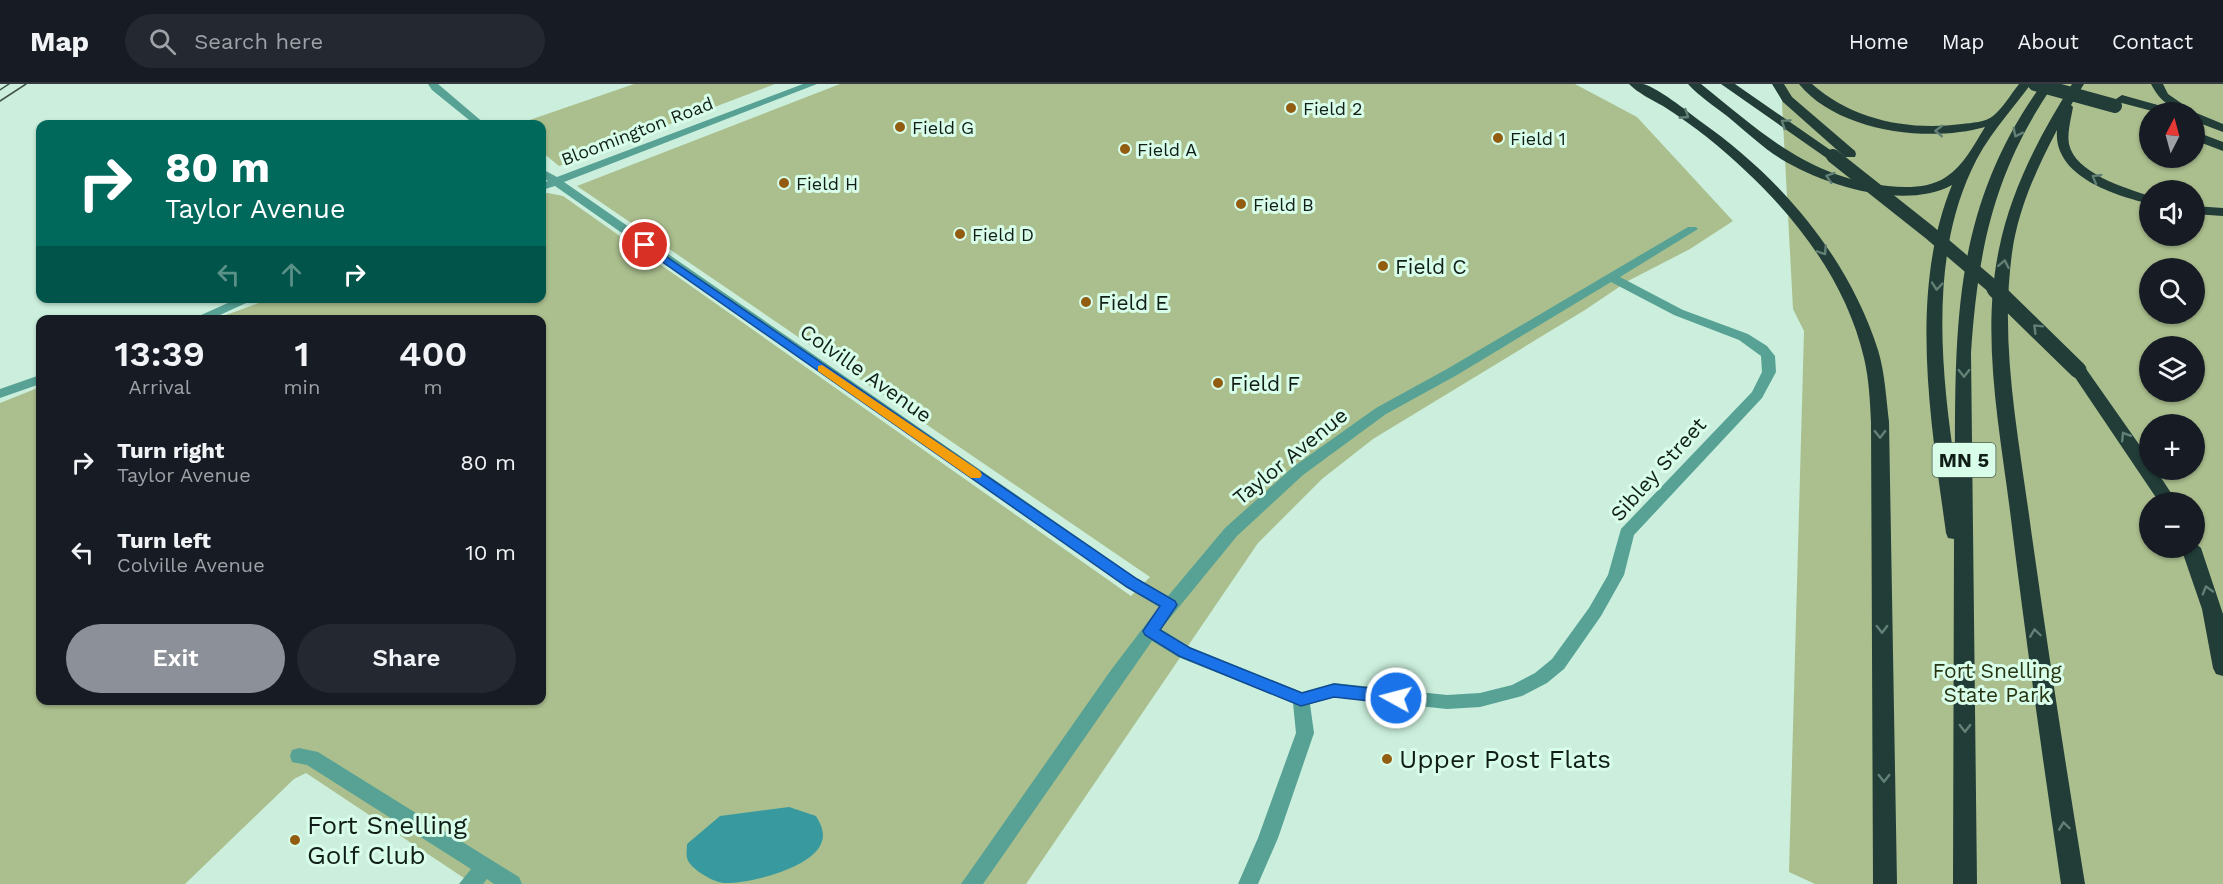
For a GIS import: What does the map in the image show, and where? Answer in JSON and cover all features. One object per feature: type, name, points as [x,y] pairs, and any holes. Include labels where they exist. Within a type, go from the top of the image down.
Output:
[{"type":"highway","points":[[1635,84],[1696,122],[1730,149],[1762,178],[1791,210],[1813,237],[1836,272],[1870,350],[1876,378],[1880,422],[1885,884]]},
{"type":"highway","points":[[1679,84],[1759,136]]},
{"type":"highway","points":[[1694,84],[1798,165],[1835,179],[1857,185],[1899,190],[1936,187],[1954,178],[1965,169]]},
{"type":"highway","points":[[1727,84],[1833,156],[1907,213],[2015,306],[2078,369],[2161,492]]},
{"type":"highway","points":[[1778,84],[1787,99],[1850,154],[1907,213]]},
{"type":"highway","points":[[1805,84],[1819,98],[1841,110],[1894,126],[1950,131],[1980,127],[1996,120]]},
{"type":"highway","points":[[1965,606],[1943,445],[1933,332],[1940,261],[1948,209],[1965,169],[1996,120],[2025,84]]},
{"type":"highway","points":[[2035,84],[2139,106]]},
{"type":"highway","name":"MN 5","points":[[1965,884],[1963,354],[1972,263],[1980,226],[1997,173],[2019,127],[2048,84]]},
{"type":"highway","points":[[2069,84],[2118,102],[2139,113]]},
{"type":"highway","name":"MN 5","points":[[2073,884],[2031,604],[2007,422],[2000,322],[2002,275],[2014,215],[2041,148],[2078,84]]},
{"type":"highway","points":[[2157,84],[2163,96],[2172,102]]},
{"type":"highway","points":[[2067,102],[2063,145],[2071,161],[2080,169],[2110,186],[2139,196]]},
{"type":"highway","points":[[2205,122],[2223,128]]},
{"type":"highway","points":[[2205,132],[2223,137]]},
{"type":"highway","points":[[2205,140],[2223,147]]},
{"type":"highway","points":[[2205,211],[2223,212]]},
{"type":"highway","points":[[2194,558],[2212,609],[2223,668]]},
{"type":"street","points":[[433,84],[475,120]]},
{"type":"street","name":"Bloomington Road","points":[[548,184],[812,84]]},
{"type":"street","name":"Colville Avenue","points":[[548,184],[1132,583],[1170,605]]},
{"type":"street","name":"Taylor Avenue","points":[[971,884],[1117,675],[1170,605],[1231,532],[1298,471],[1381,411],[1452,372],[1692,229]]},
{"type":"street","name":"Sibley Street","points":[[1301,699],[1334,690],[1447,702],[1480,700],[1516,691],[1541,678],[1558,664],[1595,612],[1616,575],[1627,533],[1757,395],[1767,381],[1770,364],[1767,355],[1758,346],[1724,328],[1690,318],[1610,277]]},
{"type":"street","points":[[208,315],[238,303]]},
{"type":"street","points":[[0,394],[36,380]]},
{"type":"street","points":[[1150,631],[1184,652],[1301,699],[1305,733],[1268,838],[1248,884]]},
{"type":"street","points":[[299,756],[311,758],[512,884]]},
{"type":"street","points":[[469,884],[486,867]]},
{"type":"green space","points":[[634,84],[775,84],[559,166],[546,155],[546,120],[530,120]]},
{"type":"green space","points":[[840,84],[1575,84],[1637,117],[1733,221],[1690,249],[1628,281],[1585,310],[1373,439],[1322,479],[1258,543],[1026,884],[473,884],[306,773],[294,779],[185,884],[0,884],[0,403],[36,389],[36,705],[546,705],[546,315],[226,315],[259,303],[546,303],[546,193],[563,196],[1131,596],[1150,577],[577,186]]},
{"type":"green space","name":"Fort Snelling State Park","points":[[1781,84],[2223,84],[2223,884],[1815,884],[1789,872],[1804,331],[1793,309]]},
{"type":"water","points":[[789,807],[816,816],[820,823],[823,838],[820,846],[803,862],[762,878],[724,883],[701,874],[688,860],[687,844],[720,816]]},
{"type":"tram line","points":[[0,90],[9,84]]},
{"type":"tram line","points":[[0,101],[26,84]]},
{"type":"slow traffic","points":[[822,369],[976,475]]},
{"type":"place","name":"Field 2","points":[[1291,108]]},
{"type":"place","name":"Field G","points":[[900,127]]},
{"type":"place","name":"Field 1","points":[[1498,138]]},
{"type":"place","name":"Field A","points":[[1125,149]]},
{"type":"place","name":"Field H","points":[[784,183]]},
{"type":"place","name":"Field B","points":[[1241,204]]},
{"type":"place","name":"Field D","points":[[960,234]]},
{"type":"place","name":"Field C","points":[[1383,266]]},
{"type":"place","name":"Field E","points":[[1086,302]]},
{"type":"place","name":"Field F","points":[[1218,383]]},
{"type":"place","name":"Upper Post Flats","points":[[1387,759]]},
{"type":"place","name":"Fort Snelling Golf Club","points":[[295,840]]},
{"type":"route","points":[[645,245],[1132,583],[1170,605],[1150,631],[1184,652],[1301,699],[1334,690],[1396,698]]}]
